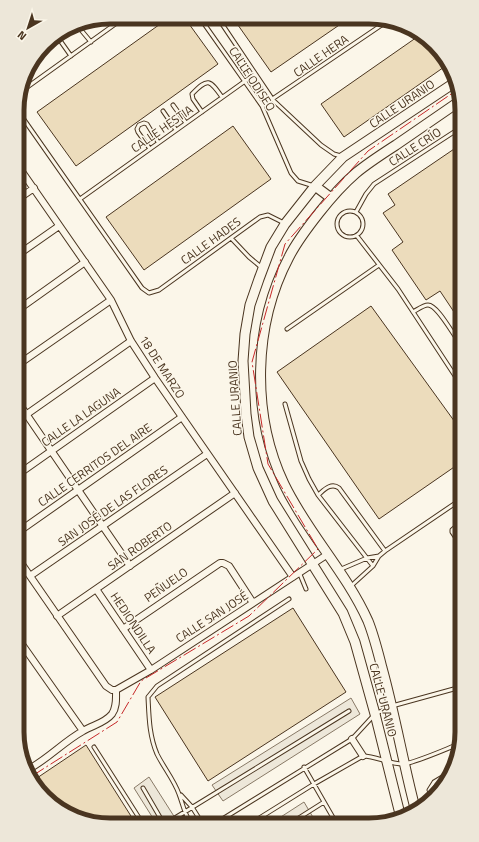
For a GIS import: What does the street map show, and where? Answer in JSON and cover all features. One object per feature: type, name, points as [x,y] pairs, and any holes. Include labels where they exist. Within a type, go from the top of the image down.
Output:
[{"type":"street","name":"CALLE URANIO","points":[[400,812],[375,714],[350,628],[343,613],[274,502],[258,468],[249,437],[243,361],[245,334],[250,305],[271,247],[285,224],[315,186],[343,157],[451,85]]},
{"type":"street","name":"CALLE URANIO","points":[[414,805],[403,764],[392,706],[368,622],[349,587],[292,498],[275,461],[266,432],[262,405],[261,369],[263,340],[268,313],[288,258],[303,234],[331,198],[355,174],[455,105]]},
{"type":"street","name":"18 DE MARZO","points":[[24,174],[111,300],[131,341],[155,378],[292,577]]},
{"type":"street","points":[[315,186],[331,198]]},
{"type":"street","points":[[24,195],[34,188]]},
{"type":"street","points":[[24,250],[59,226]]},
{"type":"street","points":[[24,305],[85,262]]},
{"type":"street","points":[[24,361],[111,300]]},
{"type":"street","points":[[26,414],[131,341]]},
{"type":"street","name":"CALLE LA LAGUNA","points":[[24,470],[155,378]]},
{"type":"street","points":[[24,411],[130,566]]},
{"type":"street","name":"CALLE CERRITOS DEL AIRE","points":[[24,527],[182,417]]},
{"type":"street","name":"SAN JOSÉ DE LAS FLORES","points":[[30,576],[207,454]]},
{"type":"street","name":"SAN ROBERTO","points":[[57,616],[235,493]]},
{"type":"street","name":"CALLE SAN JOSÉ","points":[[116,690],[151,670],[328,554]]},
{"type":"street","name":"PEÑUELO","points":[[123,629],[217,564],[223,562],[229,566],[253,603]]},
{"type":"street","points":[[24,567],[106,686],[112,690],[116,690],[115,710],[111,715],[99,723],[83,730],[32,767]]},
{"type":"street","name":"HEDIONDILLA","points":[[96,589],[151,670]]},
{"type":"street","points":[[24,647],[83,730]]},
{"type":"street","points":[[352,739],[363,756]]},
{"type":"lane","points":[[27,87],[115,24]]},
{"type":"lane","name":"CALLE ODISEO","points":[[204,24],[262,106],[291,173],[298,180],[315,186]]},
{"type":"lane","name":"CALLE ODISEO","points":[[222,24],[273,100],[321,145],[334,154],[343,157]]},
{"type":"lane","name":"CALLE HERA","points":[[262,106],[381,25]]},
{"type":"lane","points":[[82,29],[91,42]]},
{"type":"lane","points":[[60,40],[71,56]]},
{"type":"lane","name":"CALLE HESTIA","points":[[80,199],[255,74]]},
{"type":"lane","points":[[202,112],[193,99],[192,94],[206,82],[213,84],[222,97]]},
{"type":"lane","points":[[173,105],[186,123]]},
{"type":"lane","points":[[163,110],[176,130]]},
{"type":"lane","points":[[24,120],[80,199]]},
{"type":"lane","points":[[150,149],[138,132],[137,129],[139,125],[144,123],[147,124],[158,142]]},
{"type":"lane","name":"CALLE CRÍO","points":[[356,212],[370,188],[455,131]]},
{"type":"lane","name":"CALLE HADES","points":[[80,199],[142,288],[149,293],[159,290],[264,215],[273,217],[285,224]]},
{"type":"lane","points":[[348,211],[356,212],[362,218],[362,230],[357,236],[345,236],[337,227],[338,219],[348,211]]},
{"type":"lane","points":[[357,236],[398,289],[455,375]]},
{"type":"lane","points":[[231,238],[263,269]]},
{"type":"lane","points":[[287,329],[379,265]]},
{"type":"lane","points":[[413,312],[424,306],[431,306],[436,310],[455,336]]},
{"type":"lane","points":[[285,404],[301,461],[318,495],[373,566]]},
{"type":"lane","points":[[318,495],[331,486],[336,486],[385,551]]},
{"type":"lane","points":[[349,587],[373,566],[379,556],[385,551],[455,503]]},
{"type":"lane","points":[[455,527],[452,530],[455,536]]},
{"type":"lane","points":[[338,570],[367,558],[379,556]]},
{"type":"lane","points":[[299,572],[306,589]]},
{"type":"lane","points":[[188,818],[184,812],[179,794],[157,753],[152,740],[149,726],[148,696],[157,686],[289,599]]},
{"type":"lane","points":[[222,818],[352,739],[375,714],[392,706],[455,689]]},
{"type":"lane","points":[[175,818],[349,711]]},
{"type":"lane","points":[[259,818],[363,756],[370,756],[387,762],[403,764],[454,746]]},
{"type":"lane","points":[[94,747],[139,818]]},
{"type":"lane","points":[[304,767],[333,818]]},
{"type":"lane","points":[[431,792],[432,784],[441,778]]},
{"type":"lane","points":[[142,788],[161,818]]},
{"type":"lane","points":[[179,794],[192,807],[199,818]]},
{"type":"lane","points":[[299,818],[324,802]]},
{"type":"shaded area","points":[[351,698],[360,714],[223,801],[212,785]]},
{"type":"shaded area","points":[[149,777],[175,818],[153,818],[134,788]]},
{"type":"shaded area","points":[[304,802],[313,818],[279,818]]},
{"type":"building","points":[[160,24],[189,24],[218,64],[76,166],[37,112]]},
{"type":"building","points":[[237,24],[341,24],[271,72]]},
{"type":"building","points":[[416,38],[426,45],[434,53],[443,68],[344,137],[321,104]]},
{"type":"building","points":[[233,126],[271,179],[144,270],[106,217]]},
{"type":"building","points":[[455,148],[455,314],[440,291],[426,300],[392,250],[403,242],[383,213],[395,205],[388,194]]},
{"type":"building","points":[[371,306],[455,422],[455,466],[379,519],[277,372]]},
{"type":"building","points":[[293,608],[346,692],[208,781],[155,697]]},
{"type":"building","points":[[86,745],[132,818],[99,817],[88,815],[72,809],[53,797],[45,789],[38,778]]},
{"type":"power","points":[[35,774],[117,722],[141,681],[249,616],[318,549],[268,464],[252,362],[285,244],[368,151],[453,93]]}]
